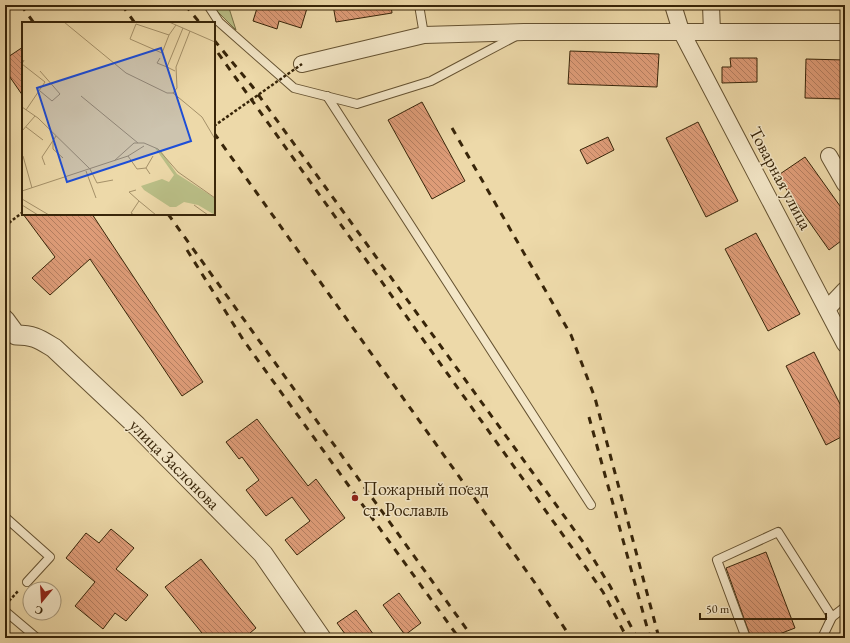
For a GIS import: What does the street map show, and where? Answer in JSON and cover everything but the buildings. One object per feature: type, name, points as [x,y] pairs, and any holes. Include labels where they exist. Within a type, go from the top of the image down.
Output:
[{"type":"street","name":"Товарная улица","points":[[673,5],[681,31],[845,344]]},
{"type":"street","points":[[711,5],[712,32]]},
{"type":"street","points":[[302,64],[424,35],[524,32],[845,32]]},
{"type":"street","points":[[829,156],[845,184]]},
{"type":"street","points":[[827,309],[845,290]]},
{"type":"street","name":"улица Заслонова","points":[[9,331],[30,335],[42,340],[54,348],[137,426],[263,554],[321,638]]},
{"type":"lane","points":[[208,5],[219,22],[294,88],[357,104],[431,81],[524,32]]},
{"type":"lane","points":[[419,5],[424,35]]},
{"type":"lane","points":[[327,96],[591,505]]},
{"type":"lane","points":[[5,516],[50,557],[28,581]]},
{"type":"lane","points":[[746,638],[716,560],[778,532],[832,617]]},
{"type":"lane","points":[[822,638],[832,617],[845,607]]},
{"type":"lane","points":[[5,611],[37,638]]},
{"type":"path","points":[[215,125],[302,64]]},
{"type":"path","points":[[5,226],[22,213]]},
{"type":"path","points":[[5,606],[22,587]]},
{"type":"green space","points":[[211,5],[228,5],[236,30]]},
{"type":"railway","points":[[21,5],[33,22]]},
{"type":"railway","points":[[122,5],[134,22]]},
{"type":"railway","points":[[185,5],[199,22]]},
{"type":"railway","points":[[215,41],[252,86],[583,542],[610,586],[637,638]]},
{"type":"railway","points":[[218,53],[573,549],[603,592],[627,638]]},
{"type":"railway","points":[[452,128],[571,335],[595,398],[659,638]]},
{"type":"railway","points":[[215,134],[535,583],[571,638]]},
{"type":"railway","points":[[169,215],[473,638]]},
{"type":"railway","points":[[187,250],[244,341],[459,638]]},
{"type":"railway","points":[[589,417],[650,638]]},
{"type":"place","name":"Пожарный поезд ст. Рославль","points":[[355,498]]}]
